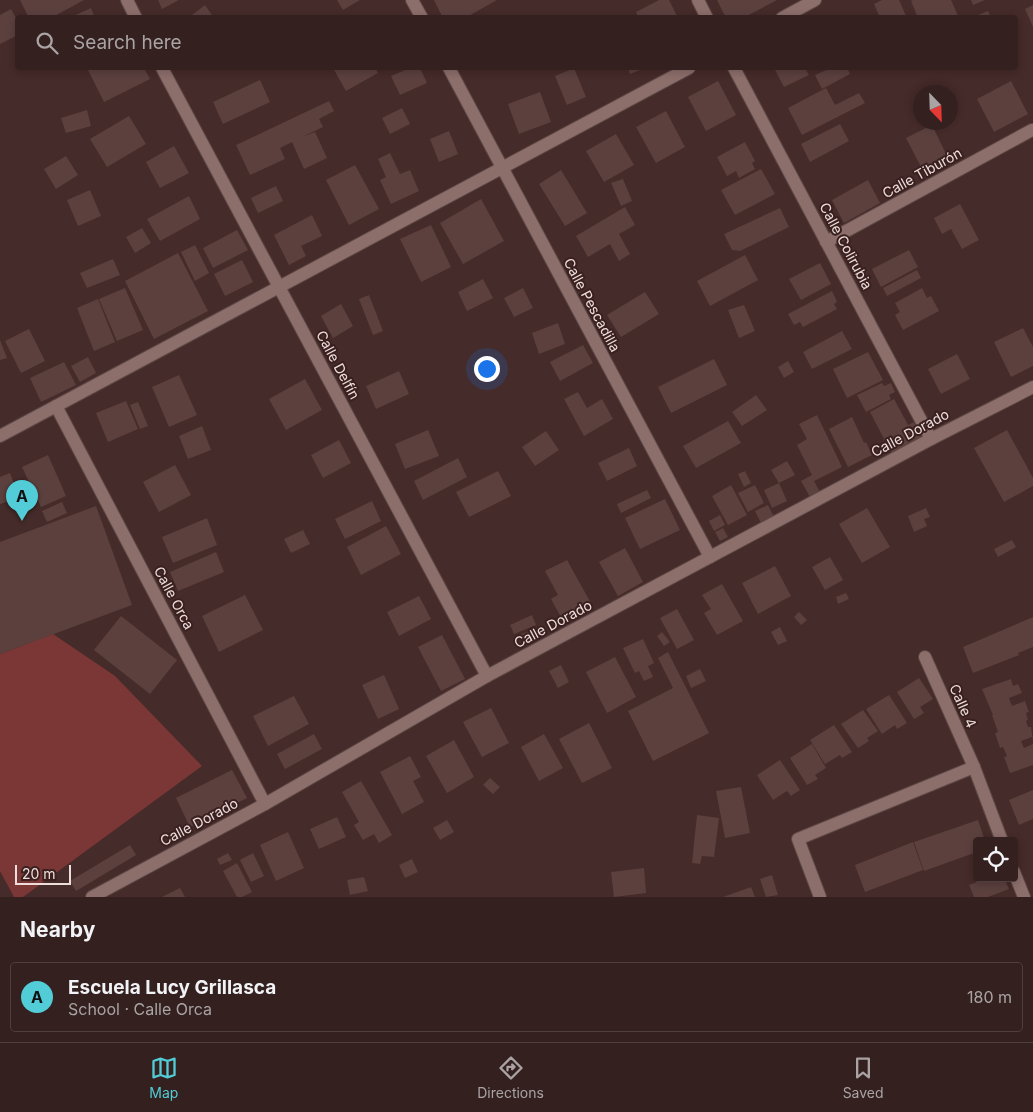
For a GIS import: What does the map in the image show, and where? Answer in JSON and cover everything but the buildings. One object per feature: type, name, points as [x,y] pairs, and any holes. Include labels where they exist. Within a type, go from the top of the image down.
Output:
[{"type":"street","points":[[126,0],[134,15]]},
{"type":"street","points":[[412,0],[420,15]]},
{"type":"street","points":[[698,0],[706,15]]},
{"type":"street","points":[[788,15],[815,0]]},
{"type":"street","name":"Calle Delfín","points":[[163,70],[487,676]]},
{"type":"street","name":"Calle Pescadilla","points":[[450,70],[710,557]]},
{"type":"street","points":[[0,436],[280,288],[502,166],[685,70]]},
{"type":"street","name":"Calle Colirubia","points":[[735,70],[931,439]]},
{"type":"street","name":"Calle Tiburón","points":[[826,242],[1032,130]]},
{"type":"street","name":"Calle Dorado","points":[[92,897],[265,804],[487,676],[931,439],[1033,387]]},
{"type":"street","name":"Calle Orca","points":[[56,406],[265,804]]},
{"type":"street","name":"Calle 4","points":[[925,657],[974,767],[1000,837]]},
{"type":"street","points":[[820,897],[798,839],[974,767]]},
{"type":"street","points":[[1018,882],[1024,897]]},
{"type":"shaded area","points":[[53,634],[115,676],[202,766],[23,897],[14,897],[0,871],[0,654]]},
{"type":"place","name":"Escuela Lucy Grillasca","points":[[22,521]]}]
